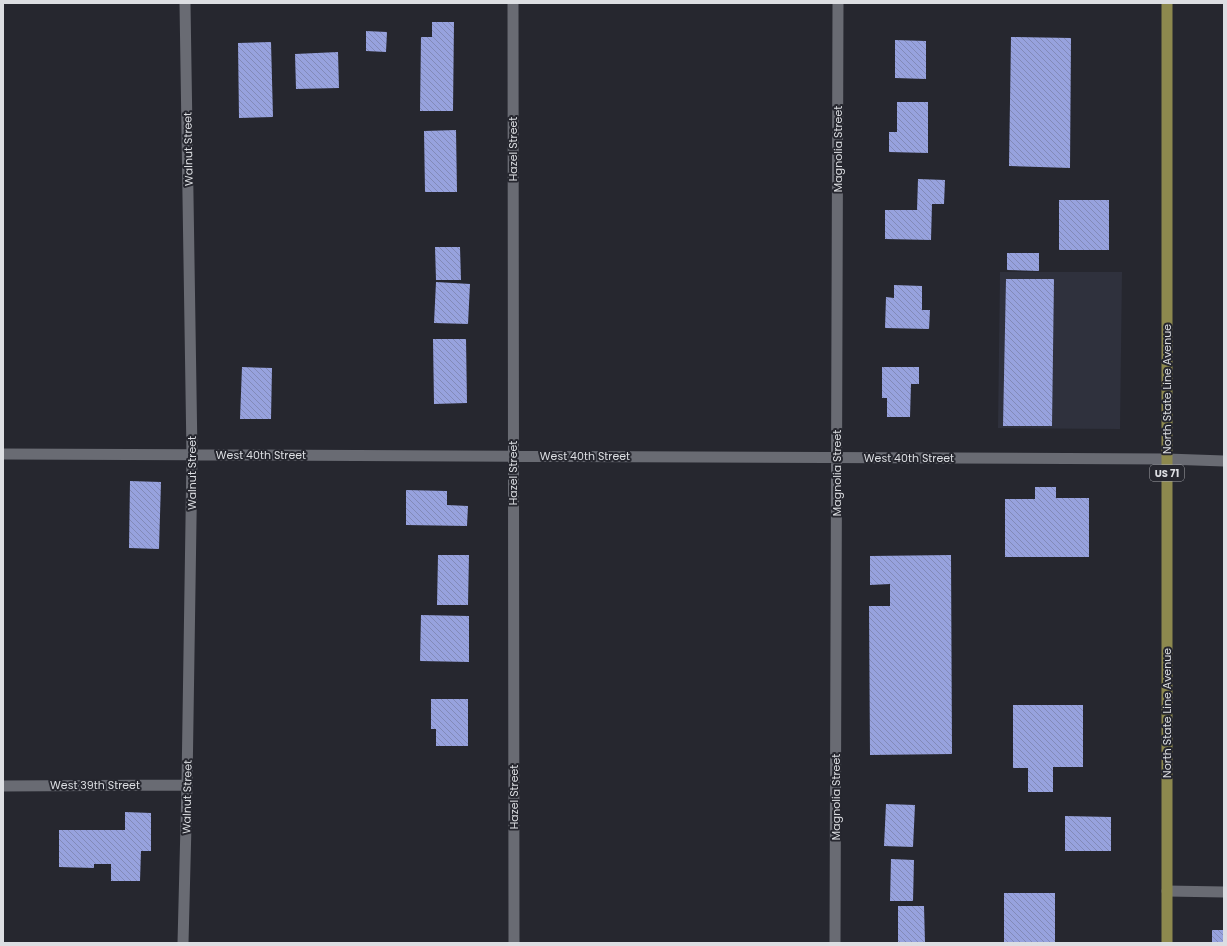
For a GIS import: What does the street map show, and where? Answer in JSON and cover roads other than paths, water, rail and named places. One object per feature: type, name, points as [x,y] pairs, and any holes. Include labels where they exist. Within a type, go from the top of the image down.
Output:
[{"type":"main road","name":"North State Line Avenue","points":[[1167,3],[1167,943]]},
{"type":"street","name":"Walnut Street","points":[[183,943],[192,455],[186,3]]},
{"type":"street","name":"Hazel Street","points":[[513,3],[514,943]]},
{"type":"street","name":"Magnolia Street","points":[[835,943],[838,3]]},
{"type":"street","name":"West 40th Street","points":[[3,454],[1224,460]]},
{"type":"street","name":"West 39th Street","points":[[3,786],[187,785]]},
{"type":"street","points":[[1167,891],[1224,892]]}]
